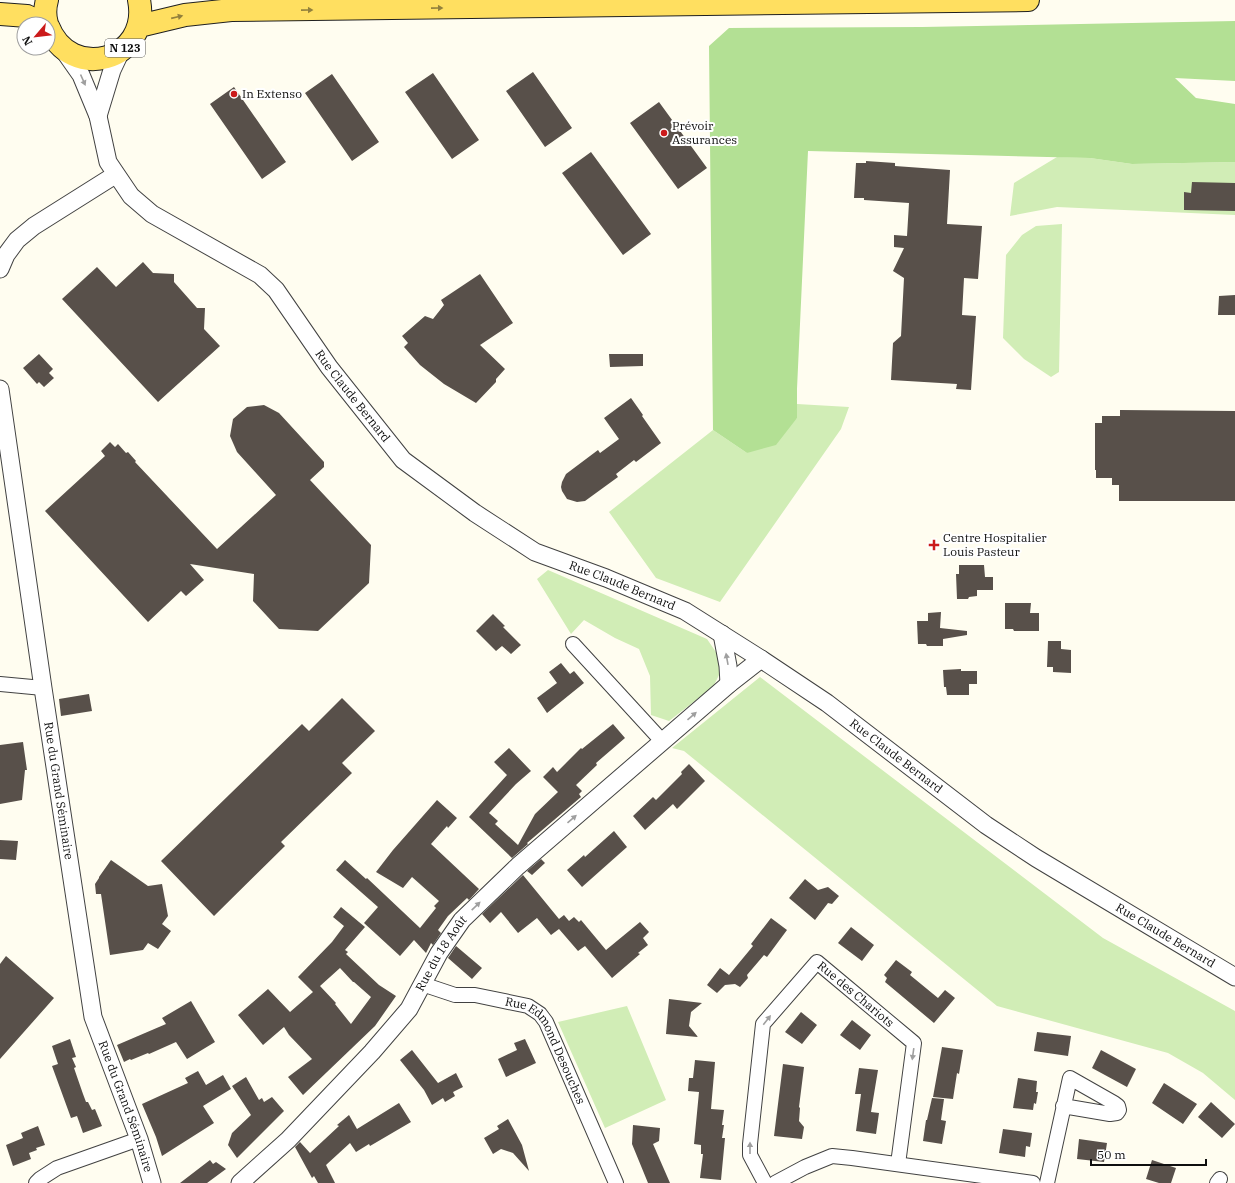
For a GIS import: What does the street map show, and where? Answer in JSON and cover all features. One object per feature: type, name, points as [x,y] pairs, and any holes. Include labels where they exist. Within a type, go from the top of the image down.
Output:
[{"type":"main road","name":"N 123","points":[[46,16],[47,0]]},
{"type":"main road","name":"N 123","points":[[56,40],[62,48],[75,56],[91,60],[106,58],[121,51],[132,40],[139,26],[141,10],[139,0]]},
{"type":"main road","name":"N 123","points":[[139,26],[185,15],[231,10],[1028,0]]},
{"type":"main road","points":[[0,14],[27,16]]},
{"type":"street","name":"Rue Claude Bernard","points":[[62,48],[81,75],[98,116],[108,162],[115,175],[131,196],[152,214],[260,275],[276,290],[329,367],[403,460],[475,513],[535,552],[606,578],[685,611],[762,659],[827,703],[986,825],[1036,858],[1235,977]]},
{"type":"street","name":"Rue Claude Bernard","points":[[98,116],[112,70],[121,51]]},
{"type":"street","points":[[0,269],[6,256],[18,240],[34,226],[115,175]]},
{"type":"street","name":"Rue du Grand Séminaire","points":[[1,397],[93,1017],[139,1139],[152,1183]]},
{"type":"street","points":[[722,634],[728,666],[729,684]]},
{"type":"street","points":[[573,644],[662,741]]},
{"type":"street","name":"Rue du 18 Août","points":[[240,1183],[288,1140],[372,1052],[409,1009],[439,953],[462,920],[518,866],[729,684],[762,659]]},
{"type":"street","points":[[0,684],[43,688]]},
{"type":"street","name":"Rue des Chariots","points":[[765,1183],[750,1155],[763,1024],[817,962],[914,1042],[898,1164]]},
{"type":"street","name":"Rue Edmond Desouches","points":[[422,984],[455,995],[476,995],[528,1006],[540,1014],[546,1022],[616,1183]]},
{"type":"street","points":[[1047,1183],[1063,1106]]},
{"type":"street","points":[[36,1183],[57,1168],[139,1139]]},
{"type":"street","points":[[775,1183],[805,1167],[832,1156],[1033,1183]]},
{"type":"green space","points":[[1235,21],[1235,81],[1175,78],[1196,98],[1235,104],[1235,162],[1132,164],[1090,158],[808,151],[797,418],[776,445],[747,453],[713,430],[709,46],[729,28],[922,27]]},
{"type":"green space","points":[[1057,157],[1090,158],[1132,164],[1235,162],[1235,215],[1057,207],[1010,216],[1014,183]]},
{"type":"green space","points":[[1062,224],[1059,372],[1051,377],[1024,359],[1003,338],[1006,255],[1022,235],[1036,226]]},
{"type":"green space","points":[[797,404],[849,407],[841,429],[720,602],[656,578],[609,512],[713,430],[747,453],[797,418]]},
{"type":"green space","points":[[548,570],[707,639],[720,658],[720,673],[713,687],[669,721],[651,715],[650,676],[639,649],[615,638],[584,620],[571,634],[537,579]]},
{"type":"green space","points":[[760,677],[1103,938],[1235,1011],[1235,1100],[1203,1073],[1168,1053],[997,1006],[684,751],[672,748]]},
{"type":"green space","points":[[627,1006],[666,1100],[605,1128],[558,1022]]},
{"type":"building","points":[[533,72],[572,128],[545,147],[506,91]]},
{"type":"building","points":[[433,73],[479,140],[452,159],[405,92]]},
{"type":"building","points":[[332,74],[379,142],[352,161],[305,93]]},
{"type":"building","points":[[234,87],[286,162],[262,179],[210,104]]},
{"type":"building","points":[[659,102],[707,168],[678,189],[630,123]]},
{"type":"building","points":[[591,152],[651,234],[623,255],[562,173]]},
{"type":"building","points":[[866,161],[895,163],[895,166],[950,170],[947,224],[982,226],[978,279],[964,278],[962,315],[976,316],[971,390],[956,389],[957,384],[891,380],[893,343],[901,336],[904,278],[893,271],[904,248],[894,247],[894,235],[907,236],[909,203],[854,198],[856,163],[866,163]]},
{"type":"building","points":[[1192,182],[1235,183],[1235,211],[1184,210],[1184,192],[1191,193]]},
{"type":"building","points":[[143,262],[153,273],[174,274],[174,282],[197,308],[205,308],[204,329],[220,346],[158,402],[62,299],[97,267],[116,287]]},
{"type":"building","points":[[480,274],[513,323],[480,345],[505,369],[496,379],[496,382],[476,403],[444,384],[420,365],[404,347],[408,343],[402,336],[425,316],[433,319],[444,305],[441,300]]},
{"type":"building","points":[[1235,295],[1235,315],[1218,315],[1219,296]]},
{"type":"building","points":[[39,354],[53,369],[49,373],[54,378],[44,387],[39,382],[37,384],[23,368]]},
{"type":"building","points":[[609,354],[643,354],[643,366],[610,367]]},
{"type":"building","points":[[631,398],[661,443],[636,462],[634,460],[616,474],[618,477],[585,501],[577,502],[567,499],[561,487],[566,474],[598,450],[600,453],[619,439],[604,418]]},
{"type":"building","points":[[264,405],[279,413],[324,462],[324,467],[310,480],[371,545],[369,583],[318,631],[279,629],[253,601],[254,574],[190,564],[204,580],[186,596],[181,591],[148,622],[45,511],[105,456],[101,451],[110,442],[115,447],[118,444],[126,453],[128,452],[136,461],[135,462],[217,549],[276,495],[237,452],[230,436],[233,419],[247,407]]},
{"type":"building","points":[[1120,410],[1235,411],[1235,501],[1119,501],[1119,485],[1112,485],[1112,478],[1096,478],[1095,423],[1102,423],[1102,416],[1120,416]]},
{"type":"building","points":[[959,565],[984,565],[985,577],[993,577],[993,590],[977,590],[977,596],[969,597],[968,599],[957,599],[956,574],[959,574]]},
{"type":"building","points":[[1005,603],[1031,603],[1030,613],[1039,613],[1039,631],[1014,631],[1013,629],[1005,629]]},
{"type":"building","points":[[941,612],[940,628],[967,631],[967,635],[943,639],[943,646],[927,646],[926,644],[918,644],[917,621],[928,621],[928,613]]},
{"type":"building","points":[[493,614],[505,626],[503,627],[521,645],[511,654],[502,646],[496,651],[476,631]]},
{"type":"building","points":[[1048,641],[1061,641],[1061,649],[1071,650],[1071,673],[1053,672],[1053,667],[1047,667]]},
{"type":"building","points":[[561,663],[570,674],[574,671],[584,683],[547,713],[537,698],[557,683],[549,672]]},
{"type":"building","points":[[961,669],[961,671],[977,671],[977,684],[969,684],[969,695],[947,695],[946,687],[944,687],[943,670]]},
{"type":"building","points":[[89,694],[92,711],[61,716],[59,699]]},
{"type":"building","points":[[342,698],[375,731],[342,763],[352,773],[281,842],[285,846],[214,916],[161,861],[302,724],[309,731]]},
{"type":"building","points":[[613,724],[625,738],[596,763],[597,765],[576,785],[582,791],[579,794],[581,797],[527,843],[528,844],[512,858],[469,817],[507,775],[494,762],[509,748],[531,771],[516,784],[489,813],[498,821],[495,824],[518,845],[535,814],[558,792],[543,777],[553,767],[557,772],[581,748],[582,749]]},
{"type":"building","points":[[23,742],[27,770],[25,770],[22,800],[0,804],[0,745]]},
{"type":"building","points":[[689,764],[705,781],[677,809],[673,804],[645,830],[633,816],[653,797],[656,800],[682,774],[681,772]]},
{"type":"building","points":[[437,800],[457,818],[448,828],[447,826],[431,844],[479,889],[469,900],[467,898],[448,916],[438,930],[441,933],[433,945],[431,943],[426,953],[414,940],[400,956],[364,923],[378,907],[336,870],[345,860],[366,879],[367,878],[420,928],[436,908],[434,906],[439,901],[412,877],[403,888],[376,872],[393,850]]},
{"type":"building","points":[[614,831],[627,847],[582,887],[567,870],[584,855],[585,857]]},
{"type":"building","points":[[0,840],[18,841],[16,860],[0,859]]},
{"type":"building","points":[[541,859],[545,863],[532,875],[527,871]]},
{"type":"building","points":[[111,860],[148,886],[162,884],[168,916],[162,924],[171,931],[158,949],[148,943],[143,950],[110,955],[101,894],[96,894],[95,884]]},
{"type":"building","points":[[523,875],[559,919],[564,915],[569,921],[574,917],[579,922],[581,920],[606,950],[640,922],[649,932],[643,938],[648,945],[638,953],[640,954],[612,978],[585,946],[578,951],[559,929],[551,935],[537,918],[518,933],[501,912],[490,923],[482,914]]},
{"type":"building","points":[[805,879],[818,890],[828,887],[839,896],[832,904],[828,903],[815,920],[789,898]]},
{"type":"building","points":[[341,907],[365,927],[345,950],[348,952],[346,954],[379,985],[396,996],[375,1026],[303,1095],[288,1077],[312,1059],[289,1035],[284,1027],[263,1045],[238,1015],[268,989],[290,1012],[313,992],[298,977],[332,942],[344,926],[333,917]],"holes":[[[340,968],[353,982],[371,997],[351,1024],[335,1004],[336,1003],[320,986]]]},
{"type":"building","points":[[771,918],[787,930],[767,957],[764,955],[747,975],[748,978],[740,987],[735,984],[725,985],[717,993],[707,985],[720,968],[729,975],[753,946],[751,944]]},
{"type":"building","points":[[851,927],[874,945],[862,961],[838,943]]},
{"type":"building","points":[[456,946],[482,968],[472,979],[448,958]]},
{"type":"building","points":[[6,956],[54,998],[0,1059],[0,964]]},
{"type":"building","points":[[896,960],[912,972],[910,975],[938,998],[945,990],[955,998],[934,1023],[885,982],[887,978],[884,975]]},
{"type":"building","points":[[669,999],[702,1003],[691,1012],[689,1026],[698,1037],[666,1034]]},
{"type":"building","points":[[191,1001],[215,1042],[187,1059],[176,1042],[149,1054],[148,1053],[124,1062],[117,1045],[166,1024],[162,1018]]},
{"type":"building","points":[[801,1012],[817,1025],[802,1044],[785,1032]]},
{"type":"building","points":[[852,1020],[871,1035],[860,1050],[840,1035]]},
{"type":"building","points":[[1037,1032],[1071,1036],[1068,1056],[1034,1051]]},
{"type":"building","points":[[70,1039],[76,1057],[72,1058],[76,1067],[74,1068],[83,1094],[86,1102],[88,1102],[92,1110],[95,1109],[102,1126],[83,1133],[77,1116],[71,1118],[52,1066],[58,1064],[52,1046]]},
{"type":"building","points":[[525,1039],[536,1063],[506,1077],[498,1059],[517,1050],[514,1043]]},
{"type":"building","points":[[942,1047],[963,1050],[959,1074],[957,1073],[953,1099],[933,1097]]},
{"type":"building","points":[[412,1050],[438,1083],[456,1073],[463,1087],[453,1092],[455,1096],[445,1102],[443,1098],[432,1105],[424,1090],[400,1060]]},
{"type":"building","points":[[1101,1050],[1136,1069],[1127,1087],[1092,1068]]},
{"type":"building","points":[[695,1060],[715,1062],[711,1109],[724,1110],[722,1138],[725,1138],[721,1180],[700,1178],[703,1154],[701,1154],[701,1145],[694,1144],[699,1092],[688,1091],[689,1078],[693,1078]]},
{"type":"building","points":[[783,1064],[804,1067],[799,1107],[799,1121],[804,1127],[802,1139],[774,1136]]},
{"type":"building","points":[[859,1068],[878,1070],[871,1112],[879,1113],[876,1134],[856,1131],[861,1094],[855,1094]]},
{"type":"building","points":[[198,1071],[206,1085],[223,1075],[231,1089],[203,1106],[214,1123],[162,1156],[156,1137],[142,1104],[188,1083],[185,1078]]},
{"type":"building","points":[[246,1077],[259,1100],[262,1098],[264,1102],[272,1097],[284,1111],[237,1158],[228,1145],[232,1133],[251,1115],[232,1086]]},
{"type":"building","points":[[1018,1078],[1037,1081],[1036,1092],[1038,1092],[1036,1104],[1034,1103],[1033,1110],[1013,1108]]},
{"type":"building","points":[[1164,1083],[1197,1104],[1183,1124],[1152,1103]]},
{"type":"building","points":[[932,1098],[944,1099],[941,1120],[946,1121],[942,1144],[923,1141],[926,1120]]},
{"type":"building","points":[[1211,1102],[1235,1124],[1222,1138],[1198,1117]]},
{"type":"building","points":[[399,1103],[411,1122],[370,1146],[369,1144],[356,1152],[350,1143],[326,1165],[335,1183],[318,1183],[314,1176],[312,1178],[295,1147],[300,1142],[310,1153],[339,1126],[337,1125],[349,1115],[357,1129]]},
{"type":"building","points":[[508,1119],[522,1145],[529,1171],[513,1153],[501,1149],[493,1154],[484,1138],[499,1129],[497,1126]]},
{"type":"building","points":[[633,1125],[660,1128],[659,1141],[653,1144],[670,1183],[648,1183],[632,1144]]},
{"type":"building","points":[[38,1126],[45,1145],[36,1148],[37,1150],[29,1153],[31,1159],[13,1166],[6,1145],[23,1138],[21,1133]]},
{"type":"building","points":[[1003,1129],[1032,1133],[1030,1147],[1026,1146],[1025,1157],[999,1153]]},
{"type":"building","points":[[1079,1139],[1107,1143],[1104,1162],[1077,1159]]},
{"type":"building","points":[[210,1160],[213,1164],[216,1162],[226,1169],[207,1183],[180,1183]]},
{"type":"building","points":[[1152,1160],[1176,1168],[1171,1183],[1159,1183],[1146,1179]]},
{"type":"place","name":"In Extenso","points":[[234,94]]},
{"type":"place","name":"Prévoir Assurances","points":[[664,133]]},
{"type":"place","name":"Centre Hospitalier Louis Pasteur","points":[[934,545]]}]
